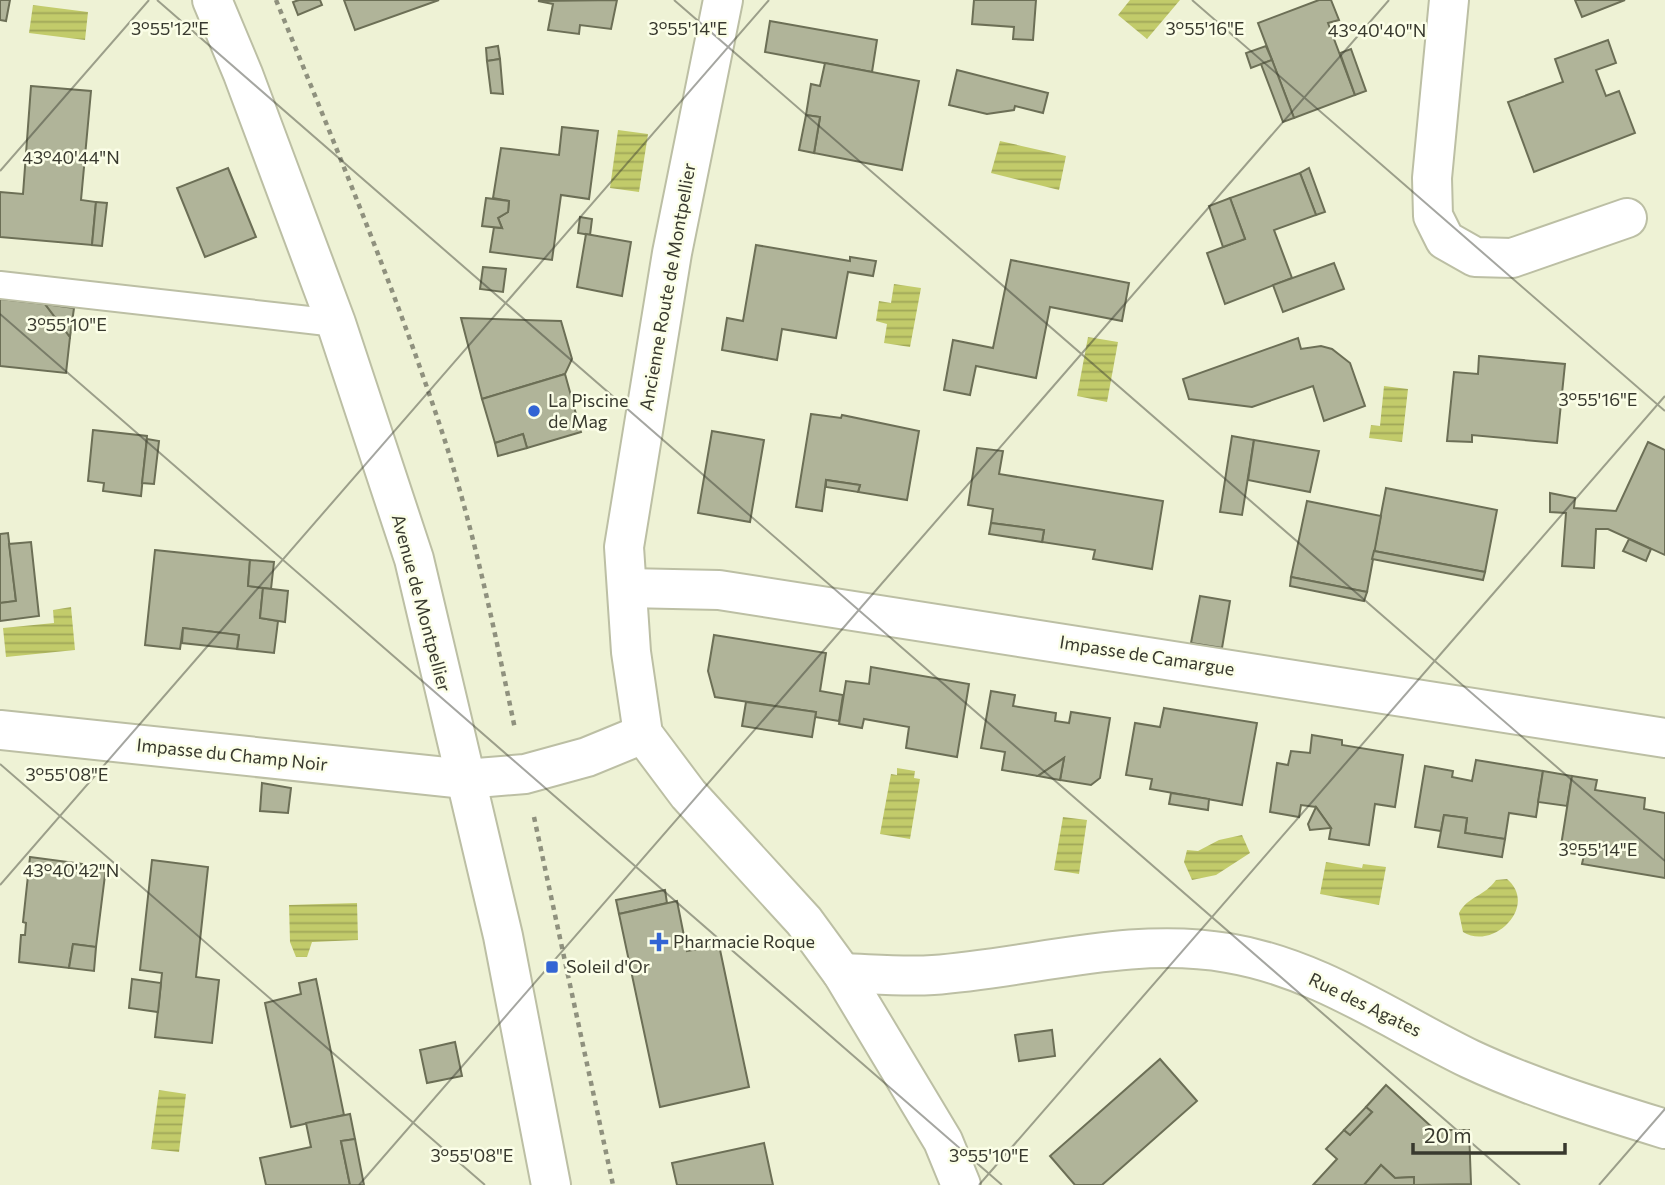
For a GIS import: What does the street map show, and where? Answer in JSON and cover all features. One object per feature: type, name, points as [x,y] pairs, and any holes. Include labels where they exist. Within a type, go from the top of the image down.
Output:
[{"type":"street","name":"Avenue de Montpellier","points":[[212,0],[243,74],[335,323],[414,559],[503,936],[551,1185]]},
{"type":"street","name":"Ancienne Route de Montpellier","points":[[723,0],[667,280],[624,547],[631,652],[643,734],[688,794],[804,922],[842,972],[943,1141],[961,1185]]},
{"type":"street","points":[[1449,0],[1432,178],[1433,216],[1445,240],[1475,257],[1512,258],[1627,218]]},
{"type":"street","name":"Impasse de Camargue","points":[[627,588],[719,590],[758,595],[1665,738]]},
{"type":"street","name":"Impasse du Champ Noir","points":[[0,730],[465,779],[525,774],[587,757],[643,734]]},
{"type":"street","name":"Rue des Agates","points":[[842,972],[932,975],[1159,947],[1228,953],[1282,966],[1340,989],[1471,1059],[1598,1109],[1665,1129]]},
{"type":"lane","points":[[0,285],[335,323]]},
{"type":"shaded area","points":[[1130,0],[1180,0],[1147,39],[1118,15]]},
{"type":"shaded area","points":[[33,5],[88,12],[85,40],[29,33]]},
{"type":"shaded area","points":[[618,130],[648,134],[639,192],[610,188]]},
{"type":"shaded area","points":[[1000,141],[1066,156],[1059,190],[991,173]]},
{"type":"shaded area","points":[[894,284],[921,288],[910,347],[884,343],[887,324],[876,321],[879,301],[891,303]]},
{"type":"shaded area","points":[[1088,337],[1118,342],[1107,402],[1077,396]]},
{"type":"shaded area","points":[[1384,386],[1408,389],[1402,442],[1369,438],[1371,425],[1380,426]]},
{"type":"shaded area","points":[[71,607],[75,650],[6,657],[3,628],[54,623],[53,610]]},
{"type":"shaded area","points":[[897,768],[915,771],[914,778],[920,779],[910,839],[880,834],[891,774],[897,775]]},
{"type":"shaded area","points":[[1063,817],[1087,820],[1079,874],[1054,870]]},
{"type":"shaded area","points":[[1242,835],[1250,853],[1216,875],[1192,880],[1184,862],[1187,850],[1198,851],[1219,840]]},
{"type":"shaded area","points":[[1326,862],[1362,868],[1363,864],[1386,867],[1379,905],[1320,894]]},
{"type":"shaded area","points":[[1507,879],[1516,890],[1518,901],[1515,913],[1508,923],[1487,936],[1463,932],[1459,913],[1462,908],[1496,880]]},
{"type":"shaded area","points":[[357,903],[358,940],[312,942],[307,957],[296,957],[290,942],[289,905]]},
{"type":"shaded area","points":[[159,1090],[186,1094],[179,1152],[151,1149]]},
{"type":"building","points":[[0,0],[10,0],[6,21],[0,20]]},
{"type":"building","points":[[320,0],[322,5],[298,15],[293,2]]},
{"type":"building","points":[[344,0],[439,0],[355,30]]},
{"type":"building","points":[[617,0],[611,29],[580,25],[579,34],[548,30],[553,4],[538,1]]},
{"type":"building","points":[[974,0],[1036,0],[1033,40],[1013,39],[1014,27],[972,24]]},
{"type":"building","points":[[1319,0],[1331,0],[1339,20],[1328,23],[1355,95],[1294,118],[1258,23]]},
{"type":"building","points":[[1575,0],[1625,0],[1582,17]]},
{"type":"building","points":[[770,21],[877,40],[872,72],[765,52]]},
{"type":"building","points":[[1608,40],[1616,63],[1596,70],[1606,96],[1619,91],[1635,133],[1534,172],[1508,102],[1563,82],[1555,59]]},
{"type":"building","points":[[498,46],[500,59],[487,61],[486,48]]},
{"type":"building","points":[[1266,46],[1272,60],[1251,68],[1246,53]]},
{"type":"building","points":[[1351,49],[1366,91],[1355,95],[1340,53]]},
{"type":"building","points":[[500,59],[503,94],[491,93],[487,61]]},
{"type":"building","points":[[1272,60],[1294,118],[1283,122],[1261,64]]},
{"type":"building","points":[[825,63],[919,81],[902,170],[814,153],[820,117],[806,115],[811,84],[820,86]]},
{"type":"building","points":[[957,70],[1048,93],[1043,113],[1015,106],[1014,110],[987,114],[949,105]]},
{"type":"building","points":[[31,86],[91,91],[81,200],[96,202],[92,245],[0,237],[0,192],[23,194]]},
{"type":"building","points":[[806,115],[820,117],[814,153],[799,150]]},
{"type":"building","points":[[562,127],[598,131],[589,199],[561,195],[552,260],[490,252],[494,227],[502,228],[498,218],[508,212],[509,201],[493,198],[501,148],[559,155]]},
{"type":"building","points":[[228,168],[256,237],[205,257],[177,188]]},
{"type":"building","points":[[1309,168],[1325,212],[1316,215],[1300,173]]},
{"type":"building","points":[[1300,173],[1316,215],[1274,230],[1292,278],[1225,304],[1207,253],[1245,239],[1230,198]]},
{"type":"building","points":[[486,198],[509,201],[508,212],[498,218],[502,228],[482,226]]},
{"type":"building","points":[[1230,198],[1245,239],[1223,247],[1209,206]]},
{"type":"building","points":[[96,202],[107,203],[102,246],[92,245]]},
{"type":"building","points":[[580,217],[592,219],[590,235],[578,233]]},
{"type":"building","points":[[586,234],[631,242],[622,296],[577,287]]},
{"type":"building","points":[[756,245],[850,261],[850,257],[876,261],[873,276],[848,272],[836,338],[782,329],[777,360],[722,350],[727,318],[743,321]]},
{"type":"building","points":[[1011,260],[1129,283],[1122,321],[1050,307],[1036,378],[976,366],[970,395],[944,390],[953,340],[993,348]]},
{"type":"building","points":[[1334,263],[1344,289],[1283,312],[1273,285]]},
{"type":"building","points":[[483,267],[506,269],[503,292],[480,289]]},
{"type":"building","points":[[0,299],[45,304],[70,337],[66,373],[0,366]]},
{"type":"building","points":[[45,304],[74,308],[70,337]]},
{"type":"building","points":[[461,318],[561,321],[572,359],[565,374],[482,399]]},
{"type":"building","points":[[1298,338],[1301,349],[1321,346],[1332,349],[1350,363],[1365,406],[1324,421],[1313,386],[1252,407],[1189,399],[1183,379]]},
{"type":"building","points":[[1479,356],[1565,364],[1557,443],[1472,435],[1472,442],[1447,441],[1454,372],[1478,374]]},
{"type":"building","points":[[565,374],[581,432],[527,448],[523,434],[495,443],[482,399]]},
{"type":"building","points":[[811,414],[841,418],[842,415],[919,431],[907,500],[858,492],[860,485],[826,480],[822,511],[796,507]]},
{"type":"building","points":[[93,430],[147,436],[141,496],[103,491],[104,483],[88,481]]},
{"type":"building","points":[[712,431],[764,440],[750,522],[698,513]]},
{"type":"building","points":[[523,434],[527,448],[498,456],[495,443]]},
{"type":"building","points":[[1232,436],[1254,440],[1242,515],[1220,512]]},
{"type":"building","points":[[147,439],[159,441],[154,484],[142,483]]},
{"type":"building","points":[[1254,440],[1319,451],[1310,492],[1248,480]]},
{"type":"building","points":[[1648,442],[1665,450],[1665,555],[1608,529],[1596,529],[1594,568],[1562,566],[1566,513],[1550,512],[1550,493],[1575,498],[1574,508],[1616,511]]},
{"type":"building","points":[[977,448],[1003,451],[999,474],[1163,501],[1152,569],[1093,559],[1095,550],[1042,542],[1044,530],[991,523],[993,509],[968,505]]},
{"type":"building","points":[[826,480],[860,485],[858,492],[826,487]]},
{"type":"building","points":[[1386,488],[1497,510],[1485,572],[1374,551]]},
{"type":"building","points":[[1307,501],[1381,516],[1367,592],[1291,577]]},
{"type":"building","points":[[991,523],[1044,530],[1042,542],[989,534]]},
{"type":"building","points":[[8,533],[16,601],[0,603],[0,534]]},
{"type":"building","points":[[1629,539],[1651,549],[1646,561],[1623,551]]},
{"type":"building","points":[[31,542],[39,616],[0,621],[0,603],[16,601],[9,544]]},
{"type":"building","points":[[155,550],[250,560],[248,586],[263,588],[260,618],[278,621],[274,653],[237,649],[239,635],[183,628],[180,649],[145,645]]},
{"type":"building","points":[[1374,551],[1485,572],[1483,580],[1372,559]]},
{"type":"building","points":[[250,560],[274,562],[271,589],[248,586]]},
{"type":"building","points":[[1291,577],[1367,592],[1364,601],[1290,586]]},
{"type":"building","points":[[263,588],[288,591],[285,622],[260,618]]},
{"type":"building","points":[[1200,596],[1230,601],[1222,648],[1191,643]]},
{"type":"building","points":[[183,628],[239,635],[237,649],[182,643]]},
{"type":"building","points":[[714,635],[826,653],[820,691],[843,695],[839,721],[815,717],[816,712],[715,697],[708,671]]},
{"type":"building","points":[[871,667],[969,684],[957,757],[906,748],[909,727],[864,719],[862,728],[839,724],[846,681],[869,684]]},
{"type":"building","points":[[991,691],[1015,695],[1013,706],[1056,713],[1055,721],[1069,723],[1071,712],[1110,718],[1100,778],[1091,785],[1060,780],[1064,758],[1038,776],[1002,770],[1005,752],[981,748]]},
{"type":"building","points":[[746,702],[816,712],[812,737],[742,726]]},
{"type":"building","points":[[1164,708],[1257,723],[1242,805],[1150,789],[1152,779],[1126,775],[1135,723],[1160,727]]},
{"type":"building","points":[[1312,735],[1342,740],[1342,745],[1403,755],[1395,807],[1375,804],[1369,845],[1329,839],[1331,828],[1316,807],[1301,805],[1299,817],[1270,812],[1277,763],[1288,765],[1291,751],[1310,753]]},
{"type":"building","points":[[1064,758],[1060,780],[1038,776]]},
{"type":"building","points":[[1476,760],[1543,771],[1536,817],[1509,813],[1505,839],[1465,833],[1467,818],[1444,815],[1441,831],[1415,827],[1425,766],[1453,771],[1452,777],[1472,781]]},
{"type":"building","points":[[1543,771],[1572,776],[1567,806],[1538,802]]},
{"type":"building","points":[[1572,776],[1597,780],[1595,790],[1645,798],[1644,809],[1665,813],[1665,878],[1582,864],[1584,855],[1560,852]]},
{"type":"building","points":[[262,783],[291,788],[288,813],[260,811]]},
{"type":"building","points":[[1171,793],[1209,799],[1208,810],[1169,804]]},
{"type":"building","points":[[1316,807],[1331,828],[1310,830],[1308,824]]},
{"type":"building","points":[[1444,815],[1467,818],[1465,833],[1505,839],[1502,857],[1438,847]]},
{"type":"building","points":[[30,857],[106,867],[96,947],[73,944],[69,968],[19,962],[21,935],[25,935],[26,923],[23,922]]},
{"type":"building","points":[[152,860],[208,867],[196,977],[219,980],[212,1043],[155,1037],[162,973],[140,970]]},
{"type":"building","points":[[665,890],[667,903],[619,914],[616,900]]},
{"type":"building","points":[[677,901],[687,951],[719,945],[749,1087],[660,1107],[619,914]]},
{"type":"building","points":[[73,944],[96,947],[94,971],[69,968]]},
{"type":"building","points":[[132,979],[161,983],[158,1012],[129,1008]]},
{"type":"building","points":[[316,979],[344,1115],[291,1127],[265,1003],[301,994],[299,983]]},
{"type":"building","points":[[1052,1030],[1055,1056],[1019,1061],[1015,1035]]},
{"type":"building","points":[[455,1042],[462,1076],[427,1083],[420,1050]]},
{"type":"building","points":[[1160,1059],[1197,1101],[1102,1185],[1075,1185],[1050,1156]]},
{"type":"building","points":[[1386,1085],[1435,1130],[1469,1130],[1471,1184],[1414,1185],[1414,1177],[1395,1178],[1381,1165],[1364,1185],[1313,1185],[1337,1159],[1326,1149],[1344,1130],[1350,1135],[1372,1112],[1366,1107]]},
{"type":"building","points":[[1366,1107],[1372,1112],[1350,1135],[1344,1130]]},
{"type":"building","points":[[350,1114],[355,1139],[341,1141],[350,1185],[266,1185],[260,1158],[311,1147],[306,1123]]},
{"type":"building","points":[[355,1139],[364,1185],[350,1185],[341,1141]]},
{"type":"building","points":[[764,1143],[773,1185],[677,1185],[672,1163]]},
{"type":"building","points":[[1381,1165],[1395,1178],[1414,1177],[1414,1185],[1364,1185]]},
{"type":"place","name":"La Piscine de Mag","points":[[534,411]]},
{"type":"place","name":"Pharmacie Roque","points":[[659,942]]},
{"type":"place","name":"Soleil d'Or","points":[[552,967]]}]
